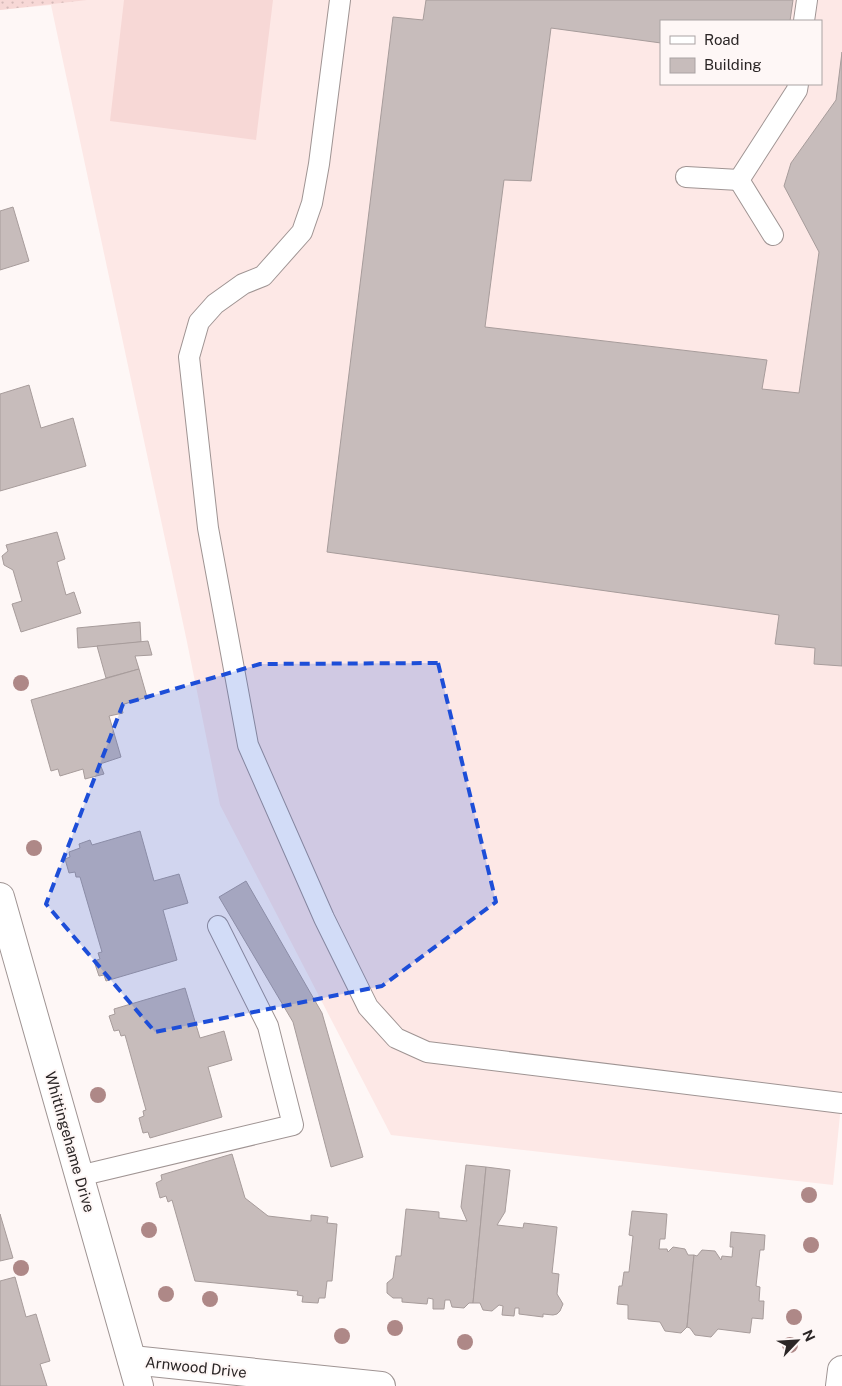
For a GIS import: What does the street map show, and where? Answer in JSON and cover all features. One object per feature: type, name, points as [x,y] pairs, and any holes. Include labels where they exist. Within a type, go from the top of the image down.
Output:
[{"type":"street","name":"Whittingehame Drive","points":[[0,897],[139,1386]]},
{"type":"street","name":"Arnwood Drive","points":[[132,1360],[381,1386]]},
{"type":"street","points":[[840,1386],[842,1370]]},
{"type":"lane","points":[[340,0],[319,164],[312,203],[302,232],[263,276],[243,284],[215,304],[199,322],[189,357],[208,528],[248,745],[324,918],[368,1007],[396,1038],[428,1052],[842,1103]]},
{"type":"lane","points":[[804,20],[807,0]]},
{"type":"lane","points":[[739,180],[797,90],[798,85]]},
{"type":"lane","points":[[686,177],[739,180]]},
{"type":"lane","points":[[739,180],[773,235]]},
{"type":"lane","points":[[79,1176],[292,1125],[268,1026],[218,926]]},
{"type":"highlighted area","points":[[438,663],[496,902],[382,986],[155,1032],[46,904],[123,704],[260,664]]},
{"type":"shaded area","points":[[0,0],[842,0],[842,1095],[833,1185],[391,1135],[220,805],[51,5],[0,10]]},
{"type":"shaded area","points":[[0,0],[87,0],[0,10]]},
{"type":"shaded area","points":[[124,0],[273,0],[256,140],[110,121]]},
{"type":"building","points":[[426,0],[793,0],[790,20],[660,20],[660,43],[551,28],[531,181],[504,180],[485,327],[767,360],[762,389],[799,393],[819,252],[784,186],[791,163],[836,100],[842,52],[842,666],[814,664],[815,648],[775,644],[779,615],[327,552],[393,17],[423,20]]},
{"type":"building","points":[[13,207],[29,261],[0,270],[0,211]]},
{"type":"building","points":[[29,385],[41,428],[73,418],[86,466],[0,491],[0,394]]},
{"type":"building","points":[[57,532],[65,559],[57,562],[66,595],[74,592],[81,613],[21,632],[12,604],[22,601],[13,570],[4,565],[2,556],[8,551],[6,545]]},
{"type":"building","points":[[140,622],[141,642],[78,648],[77,628]]},
{"type":"building","points":[[148,641],[152,655],[135,656],[139,669],[106,678],[97,646]]},
{"type":"building","points":[[139,669],[147,697],[121,705],[123,713],[109,716],[121,757],[100,764],[104,774],[85,779],[83,769],[60,776],[58,769],[51,771],[31,700]]},
{"type":"building","points":[[140,831],[154,881],[179,874],[188,903],[163,910],[177,960],[106,981],[104,975],[99,976],[94,961],[100,959],[98,953],[102,952],[80,877],[76,877],[75,872],[69,873],[65,859],[70,857],[69,852],[80,848],[79,844],[90,840],[92,845]]},
{"type":"building","points":[[246,881],[322,1013],[363,1157],[331,1167],[293,1022],[219,897]]},
{"type":"building","points":[[185,988],[200,1038],[224,1031],[232,1060],[208,1067],[222,1117],[150,1138],[148,1132],[143,1133],[139,1118],[144,1116],[143,1111],[146,1110],[125,1035],[121,1036],[119,1030],[114,1031],[109,1016],[115,1014],[114,1009]]},
{"type":"building","points":[[232,1154],[245,1198],[268,1216],[311,1221],[311,1215],[328,1217],[327,1223],[337,1224],[332,1281],[327,1281],[325,1298],[319,1298],[318,1303],[302,1302],[303,1296],[297,1295],[298,1291],[195,1281],[172,1200],[168,1202],[166,1196],[160,1198],[156,1183],[162,1180],[161,1175]]},
{"type":"building","points":[[466,1165],[486,1167],[473,1303],[469,1303],[464,1308],[452,1307],[450,1300],[445,1300],[444,1309],[433,1309],[433,1299],[428,1298],[427,1304],[402,1302],[402,1298],[393,1298],[387,1293],[387,1283],[393,1278],[396,1256],[401,1256],[406,1209],[439,1212],[439,1218],[467,1221],[461,1207]]},
{"type":"building","points":[[486,1167],[510,1170],[505,1212],[497,1225],[523,1228],[524,1223],[557,1227],[552,1273],[559,1274],[557,1294],[563,1304],[557,1314],[543,1314],[543,1317],[519,1314],[519,1308],[515,1308],[514,1316],[502,1315],[503,1306],[499,1305],[492,1311],[483,1310],[480,1303],[473,1303]]},
{"type":"building","points":[[632,1211],[667,1214],[665,1239],[660,1239],[659,1249],[667,1249],[668,1252],[673,1247],[685,1249],[688,1255],[694,1255],[687,1327],[681,1333],[665,1331],[660,1322],[628,1319],[628,1305],[617,1304],[619,1286],[622,1286],[624,1272],[629,1272],[633,1236],[629,1235]]},
{"type":"building","points":[[0,1214],[13,1258],[0,1261]]},
{"type":"building","points":[[731,1232],[765,1235],[764,1250],[760,1250],[756,1286],[760,1287],[759,1301],[764,1301],[763,1319],[752,1318],[750,1333],[718,1329],[711,1337],[695,1335],[687,1327],[694,1255],[697,1256],[702,1250],[715,1251],[721,1260],[722,1256],[732,1257],[733,1247],[730,1247]]},
{"type":"building","points":[[15,1277],[26,1317],[36,1314],[50,1361],[40,1364],[47,1386],[0,1386],[0,1281]]}]
